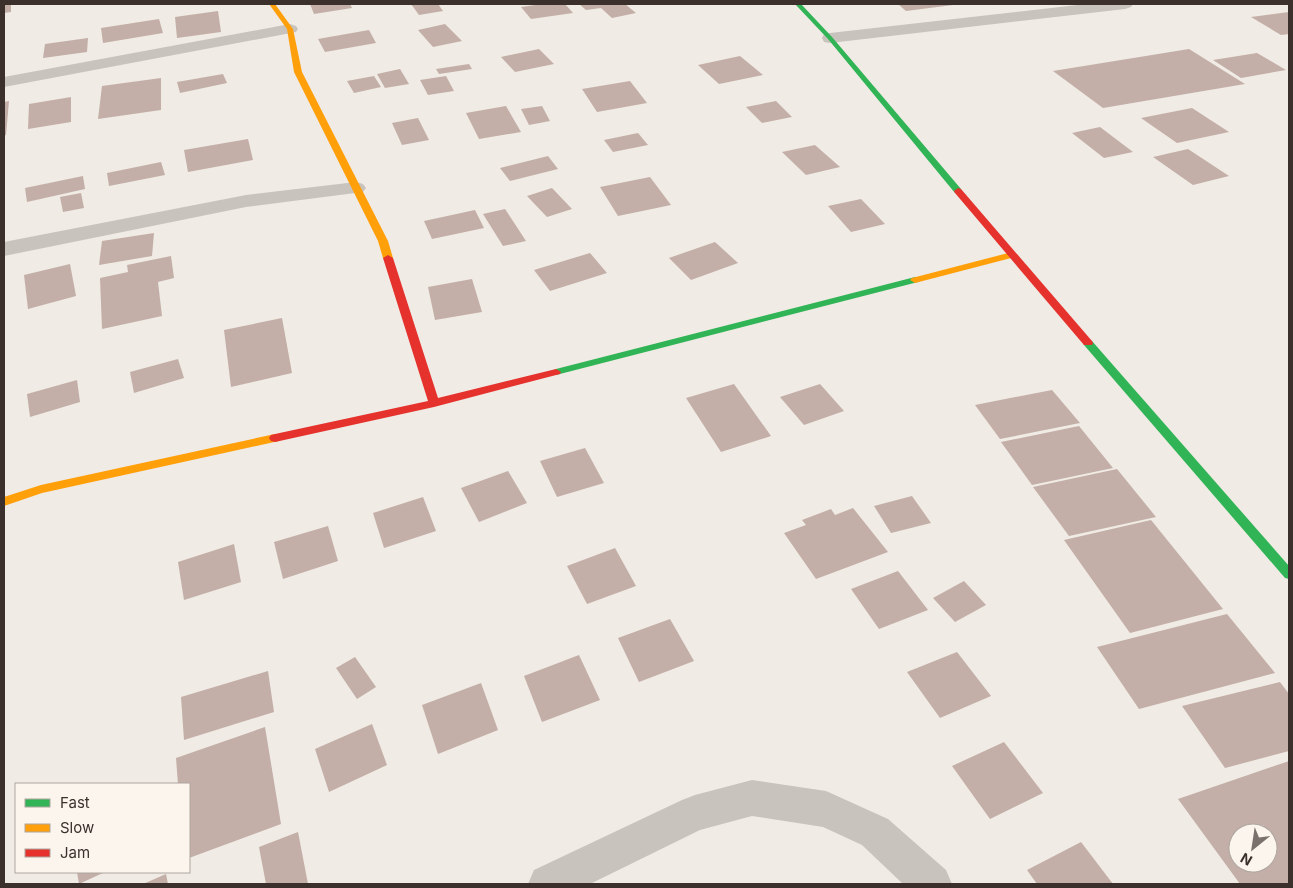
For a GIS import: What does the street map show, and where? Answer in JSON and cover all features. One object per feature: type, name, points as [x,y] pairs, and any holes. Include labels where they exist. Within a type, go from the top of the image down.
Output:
[{"type":"street","points":[[272,4],[290,29],[298,72],[383,241],[434,403]]},
{"type":"street","points":[[798,4],[830,38],[1012,255],[1289,574]]},
{"type":"street","points":[[830,38],[1125,4]]},
{"type":"street","points":[[4,82],[290,29]]},
{"type":"street","points":[[4,248],[246,201],[356,188]]},
{"type":"street","points":[[4,502],[41,489],[434,403],[1012,255]]},
{"type":"street","points":[[548,884],[695,813],[752,798],[826,809],[876,832],[932,884]]},
{"type":"building","points":[[4,4],[11,4],[11,12],[4,13]]},
{"type":"building","points":[[310,4],[350,4],[352,8],[314,14]]},
{"type":"building","points":[[411,4],[438,4],[443,11],[419,15]]},
{"type":"building","points":[[565,4],[573,13],[531,19],[521,7]]},
{"type":"building","points":[[579,4],[625,4],[636,13],[612,18],[601,8],[586,10]]},
{"type":"building","points":[[898,4],[953,4],[953,5],[906,11]]},
{"type":"building","points":[[218,11],[221,32],[177,38],[175,17]]},
{"type":"building","points":[[1289,12],[1289,34],[1281,35],[1251,17]]},
{"type":"building","points":[[159,19],[163,33],[103,43],[101,28]]},
{"type":"building","points":[[445,24],[462,41],[433,47],[418,30]]},
{"type":"building","points":[[369,30],[376,43],[325,52],[318,39]]},
{"type":"building","points":[[88,38],[87,52],[43,58],[45,44]]},
{"type":"building","points":[[539,49],[554,64],[515,72],[501,57]]},
{"type":"building","points":[[1189,49],[1245,84],[1103,108],[1053,71]]},
{"type":"building","points":[[1257,53],[1286,70],[1241,78],[1213,60]]},
{"type":"building","points":[[740,56],[763,75],[719,84],[698,65]]},
{"type":"building","points":[[469,64],[472,69],[439,74],[436,69]]},
{"type":"building","points":[[400,69],[409,84],[385,88],[377,74]]},
{"type":"building","points":[[223,74],[227,83],[180,93],[177,82]]},
{"type":"building","points":[[374,76],[381,87],[354,93],[347,81]]},
{"type":"building","points":[[446,76],[454,91],[428,95],[420,80]]},
{"type":"building","points":[[161,78],[161,110],[98,119],[102,86]]},
{"type":"building","points":[[630,81],[647,103],[597,112],[582,89]]},
{"type":"building","points":[[71,97],[71,122],[28,129],[29,104]]},
{"type":"building","points":[[9,101],[6,135],[4,136],[4,102]]},
{"type":"building","points":[[776,101],[792,117],[762,123],[746,107]]},
{"type":"building","points":[[506,106],[521,132],[479,139],[466,113]]},
{"type":"building","points":[[542,106],[550,121],[529,125],[521,109]]},
{"type":"building","points":[[1192,108],[1229,132],[1177,143],[1141,118]]},
{"type":"building","points":[[418,118],[429,140],[402,145],[392,123]]},
{"type":"building","points":[[1100,127],[1133,152],[1104,158],[1072,133]]},
{"type":"building","points":[[638,133],[648,145],[613,152],[604,140]]},
{"type":"building","points":[[248,139],[253,160],[188,172],[184,150]]},
{"type":"building","points":[[815,145],[840,167],[806,175],[782,152]]},
{"type":"building","points":[[1188,149],[1229,176],[1193,185],[1153,157]]},
{"type":"building","points":[[548,156],[558,169],[510,181],[500,168]]},
{"type":"building","points":[[161,162],[165,175],[109,186],[107,173]]},
{"type":"building","points":[[83,176],[85,189],[27,202],[25,188]]},
{"type":"building","points":[[650,177],[671,205],[618,216],[600,187]]},
{"type":"building","points":[[552,188],[572,209],[547,217],[527,196]]},
{"type":"building","points":[[81,193],[84,208],[63,212],[60,197]]},
{"type":"building","points":[[861,199],[885,224],[851,232],[828,206]]},
{"type":"building","points":[[505,209],[526,241],[503,246],[483,214]]},
{"type":"building","points":[[475,210],[484,228],[432,239],[424,221]]},
{"type":"building","points":[[154,233],[152,256],[99,265],[102,241]]},
{"type":"building","points":[[715,242],[738,263],[691,280],[669,258]]},
{"type":"building","points":[[590,253],[607,273],[550,291],[534,270]]},
{"type":"building","points":[[171,256],[174,278],[158,282],[162,316],[102,329],[100,278],[128,272],[127,265]]},
{"type":"building","points":[[70,264],[76,296],[28,309],[24,275]]},
{"type":"building","points":[[472,279],[482,312],[435,320],[428,287]]},
{"type":"building","points":[[282,318],[292,373],[231,387],[224,330]]},
{"type":"building","points":[[178,359],[184,378],[134,393],[130,372]]},
{"type":"building","points":[[77,380],[80,402],[30,417],[27,394]]},
{"type":"building","points":[[734,384],[771,436],[721,452],[686,398]]},
{"type":"building","points":[[820,384],[844,411],[804,425],[780,397]]},
{"type":"building","points":[[1052,390],[1080,423],[1000,439],[975,405]]},
{"type":"building","points":[[1079,426],[1113,468],[1032,485],[1001,442]]},
{"type":"building","points":[[585,448],[604,483],[557,497],[540,461]]},
{"type":"building","points":[[1117,469],[1156,517],[1069,536],[1033,487]]},
{"type":"building","points":[[508,471],[527,503],[479,522],[461,488]]},
{"type":"building","points":[[912,496],[931,523],[891,533],[874,506]]},
{"type":"building","points":[[423,497],[436,531],[384,548],[373,513]]},
{"type":"building","points":[[853,508],[888,552],[816,579],[784,533],[806,525],[802,520],[831,509],[835,515]]},
{"type":"building","points":[[1151,520],[1223,609],[1130,633],[1064,540]]},
{"type":"building","points":[[328,526],[338,561],[283,579],[274,542]]},
{"type":"building","points":[[234,544],[241,582],[184,600],[178,562]]},
{"type":"building","points":[[615,548],[636,586],[587,604],[567,566]]},
{"type":"building","points":[[898,571],[928,610],[879,629],[851,589]]},
{"type":"building","points":[[964,581],[986,605],[955,622],[933,598]]},
{"type":"building","points":[[1227,614],[1275,673],[1139,709],[1097,647]]},
{"type":"building","points":[[670,619],[694,661],[639,682],[618,638]]},
{"type":"building","points":[[957,652],[991,696],[940,718],[907,672]]},
{"type":"building","points":[[579,655],[600,700],[542,722],[524,676]]},
{"type":"building","points":[[355,657],[376,687],[357,699],[336,668]]},
{"type":"building","points":[[268,671],[274,712],[184,740],[181,697]]},
{"type":"building","points":[[1280,682],[1289,694],[1289,751],[1225,768],[1182,706]]},
{"type":"building","points":[[481,683],[498,730],[438,754],[422,705]]},
{"type":"building","points":[[372,724],[387,765],[329,792],[315,749]]},
{"type":"building","points":[[265,727],[281,824],[190,858],[190,783],[178,783],[176,758]]},
{"type":"building","points":[[1004,742],[1043,793],[990,819],[952,766]]},
{"type":"building","points":[[1289,761],[1289,884],[1240,884],[1232,873],[1278,873],[1278,823],[1228,823],[1228,868],[1178,799]]},
{"type":"building","points":[[298,832],[308,884],[266,884],[259,847]]},
{"type":"building","points":[[1081,842],[1113,884],[1037,884],[1027,870]]},
{"type":"building","points":[[77,873],[103,873],[79,884]]},
{"type":"building","points":[[166,874],[168,884],[143,884]]},
{"type":"traffic: fast","points":[[798,4],[830,38],[958,191]]},
{"type":"traffic: fast","points":[[556,372],[915,280]]},
{"type":"traffic: fast","points":[[1088,343],[1289,574]]},
{"type":"traffic: slow","points":[[272,4],[290,29],[298,72],[383,241],[388,258]]},
{"type":"traffic: slow","points":[[915,280],[1012,255]]},
{"type":"traffic: slow","points":[[4,502],[41,489],[275,438]]},
{"type":"traffic: jam","points":[[958,191],[1088,343]]},
{"type":"traffic: jam","points":[[388,258],[434,403]]},
{"type":"traffic: jam","points":[[275,438],[434,403],[556,372]]}]
